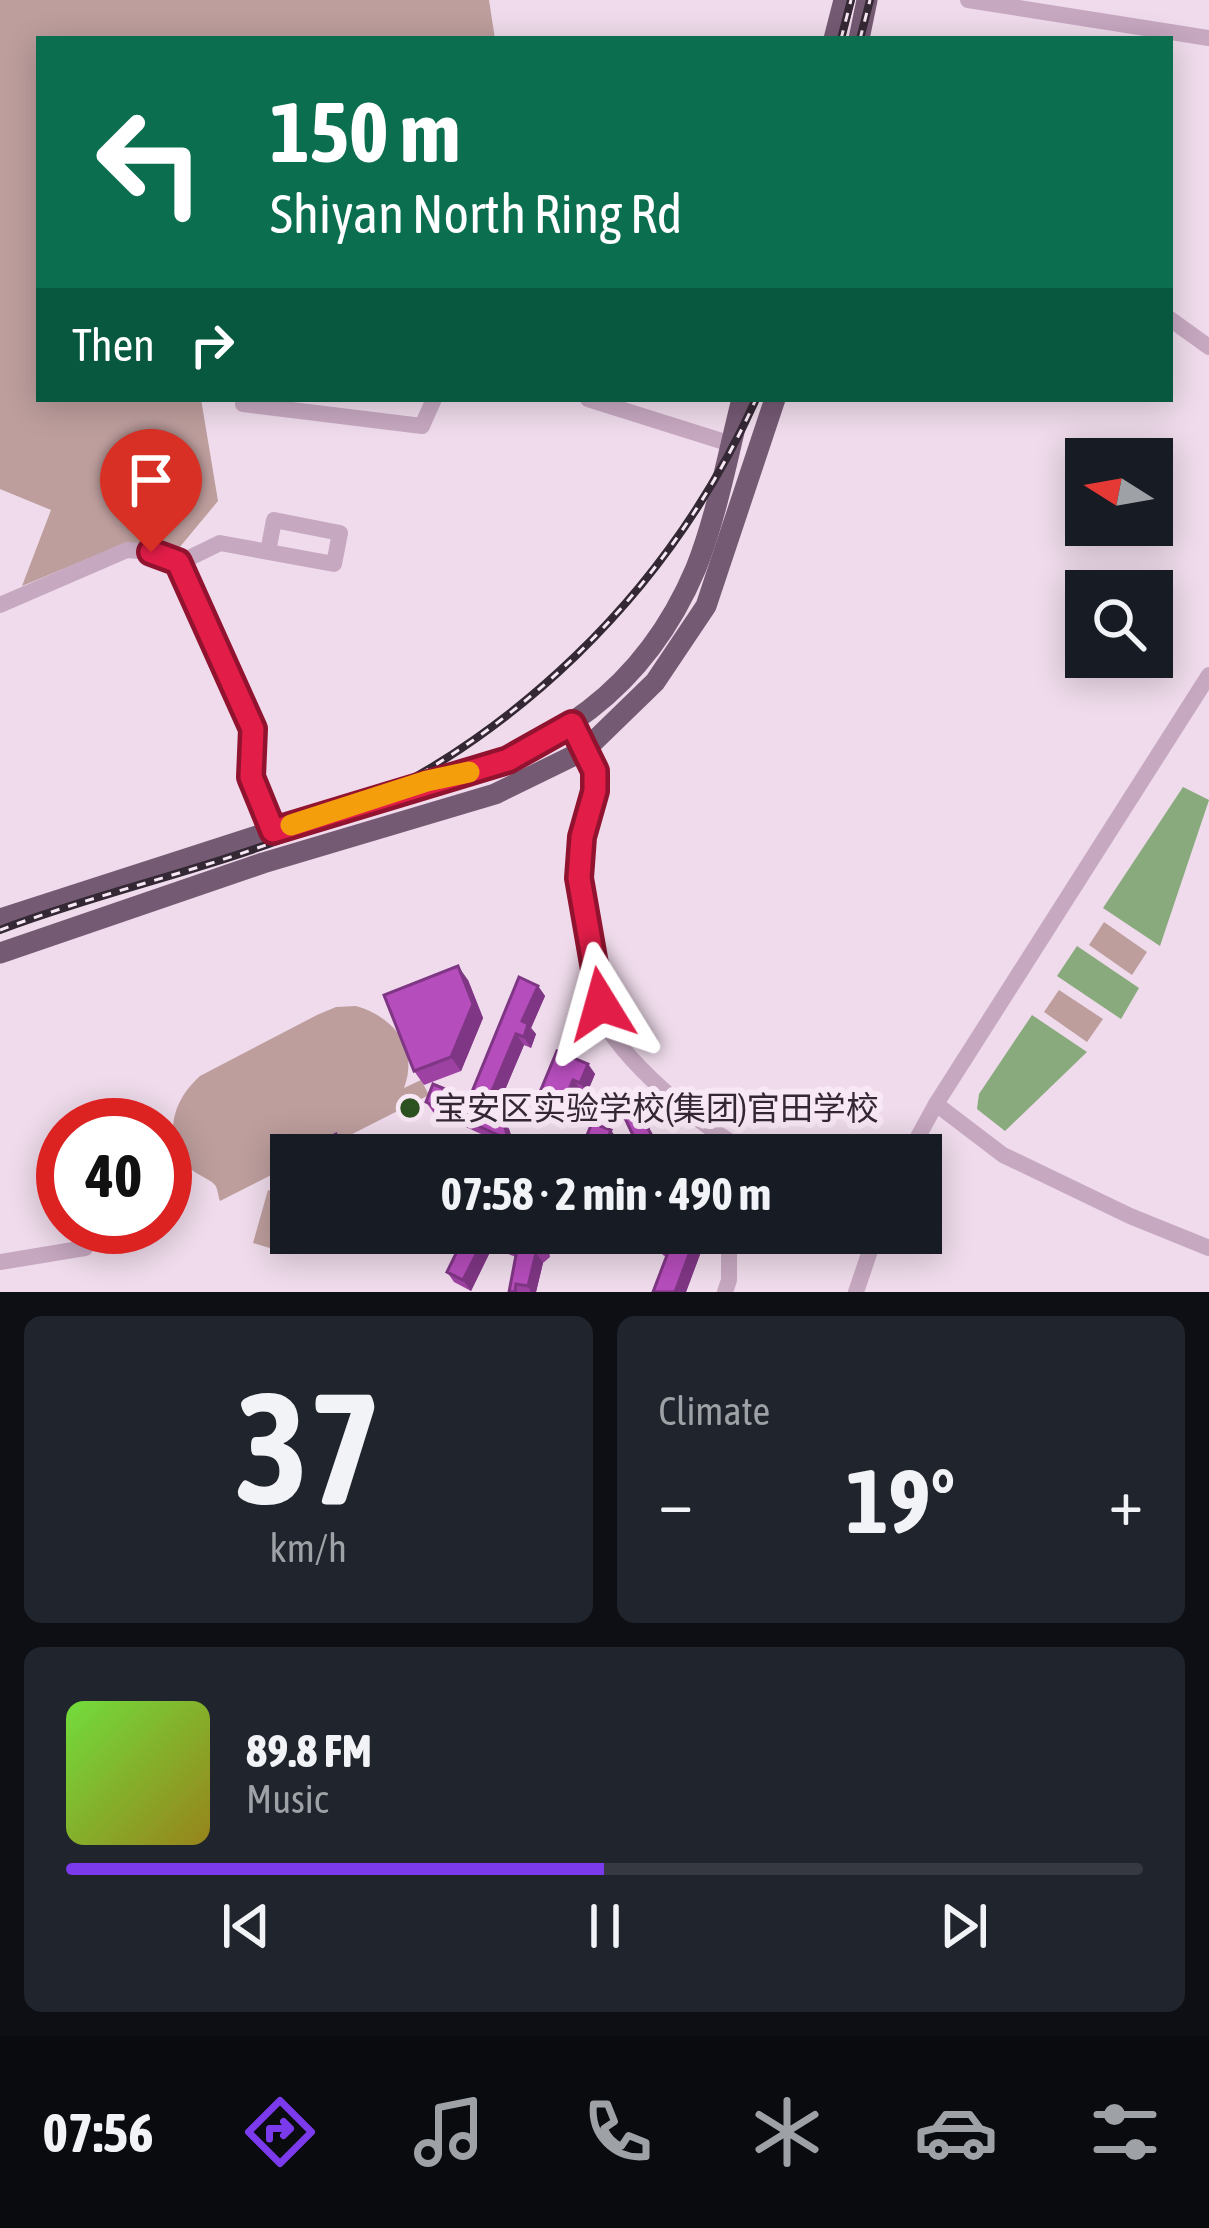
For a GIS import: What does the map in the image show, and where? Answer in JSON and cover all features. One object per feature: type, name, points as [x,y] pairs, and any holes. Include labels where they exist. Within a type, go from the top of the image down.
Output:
[{"type":"main road","points":[[835,36],[844,0]]},
{"type":"main road","points":[[860,36],[867,0]]},
{"type":"main road","points":[[0,920],[508,760],[572,724],[632,669],[679,601],[701,551],[741,402]]},
{"type":"main road","points":[[0,953],[263,862],[495,794],[585,750],[655,682],[706,605],[774,402]]},
{"type":"street","points":[[968,0],[1209,38]]},
{"type":"street","points":[[1173,322],[1209,347]]},
{"type":"street","points":[[243,404],[422,426],[433,402]]},
{"type":"street","points":[[597,402],[730,444]]},
{"type":"street","points":[[0,604],[127,550],[178,562],[220,543],[268,552]]},
{"type":"street","points":[[178,562],[253,729],[251,777],[273,831]]},
{"type":"street","points":[[920,1134],[1209,675]]},
{"type":"street","points":[[572,724],[596,781],[582,837],[579,878],[605,1023],[616,1041],[712,1134]]},
{"type":"street","points":[[936,1104],[1004,1155],[1209,1249]]},
{"type":"street","points":[[0,1262],[49,1254]]},
{"type":"street","points":[[724,1292],[729,1254]]},
{"type":"street","points":[[856,1292],[869,1254]]},
{"type":"shaded area","points":[[0,0],[489,0],[495,36],[36,36],[36,402],[202,402],[218,501],[174,554],[126,543],[22,586],[51,510],[0,489]]},
{"type":"shaded area","points":[[1183,787],[1209,800],[1160,946],[1103,908]]},
{"type":"shaded area","points":[[1104,922],[1147,952],[1132,975],[1089,945]]},
{"type":"shaded area","points":[[1077,946],[1139,988],[1121,1019],[1057,976]]},
{"type":"shaded area","points":[[1059,990],[1103,1019],[1087,1042],[1044,1012]]},
{"type":"shaded area","points":[[356,1006],[392,1026],[408,1060],[404,1088],[421,1080],[429,1095],[352,1134],[270,1134],[270,1176],[220,1201],[215,1185],[192,1170],[192,1098],[183,1097],[200,1076],[336,1007]]},
{"type":"shaded area","points":[[1032,1015],[1087,1052],[1005,1131],[977,1109],[979,1094]]},
{"type":"shaded area","points":[[268,1190],[270,1248],[253,1243]]},
{"type":"building","points":[[458,966],[473,1004],[451,1057],[414,1071],[384,995]]},
{"type":"building","points":[[519,977],[538,986],[522,1021],[528,1024],[524,1037],[516,1034],[486,1105],[502,1119],[507,1134],[496,1134],[426,1102],[433,1084],[469,1099]]},
{"type":"building","points":[[557,1051],[588,1064],[580,1083],[573,1080],[566,1097],[573,1100],[566,1117],[535,1104]]},
{"type":"building","points":[[622,1096],[639,1096],[651,1134],[632,1134]]},
{"type":"building","points":[[592,1123],[611,1130],[609,1134],[588,1134]]},
{"type":"building","points":[[456,1254],[476,1254],[463,1280],[447,1272]]},
{"type":"building","points":[[516,1254],[536,1254],[528,1286],[516,1284],[515,1292],[509,1292]]},
{"type":"building","points":[[667,1254],[689,1254],[675,1292],[653,1292]]},
{"type":"railway","points":[[842,36],[851,0]]},
{"type":"railway","points":[[861,36],[870,0]]},
{"type":"railway","points":[[0,930],[313,827],[385,794],[453,754],[517,708],[630,599],[720,470],[754,402]]},
{"type":"slow traffic","points":[[291,825],[469,772]]},
{"type":"place","name":"宝安区实验学校(集团)官田学校","points":[[410,1108]]},
{"type":"route","points":[[151,552],[178,562],[253,729],[251,777],[273,831],[508,760],[572,724],[595,771],[579,878],[601,1004]]}]
